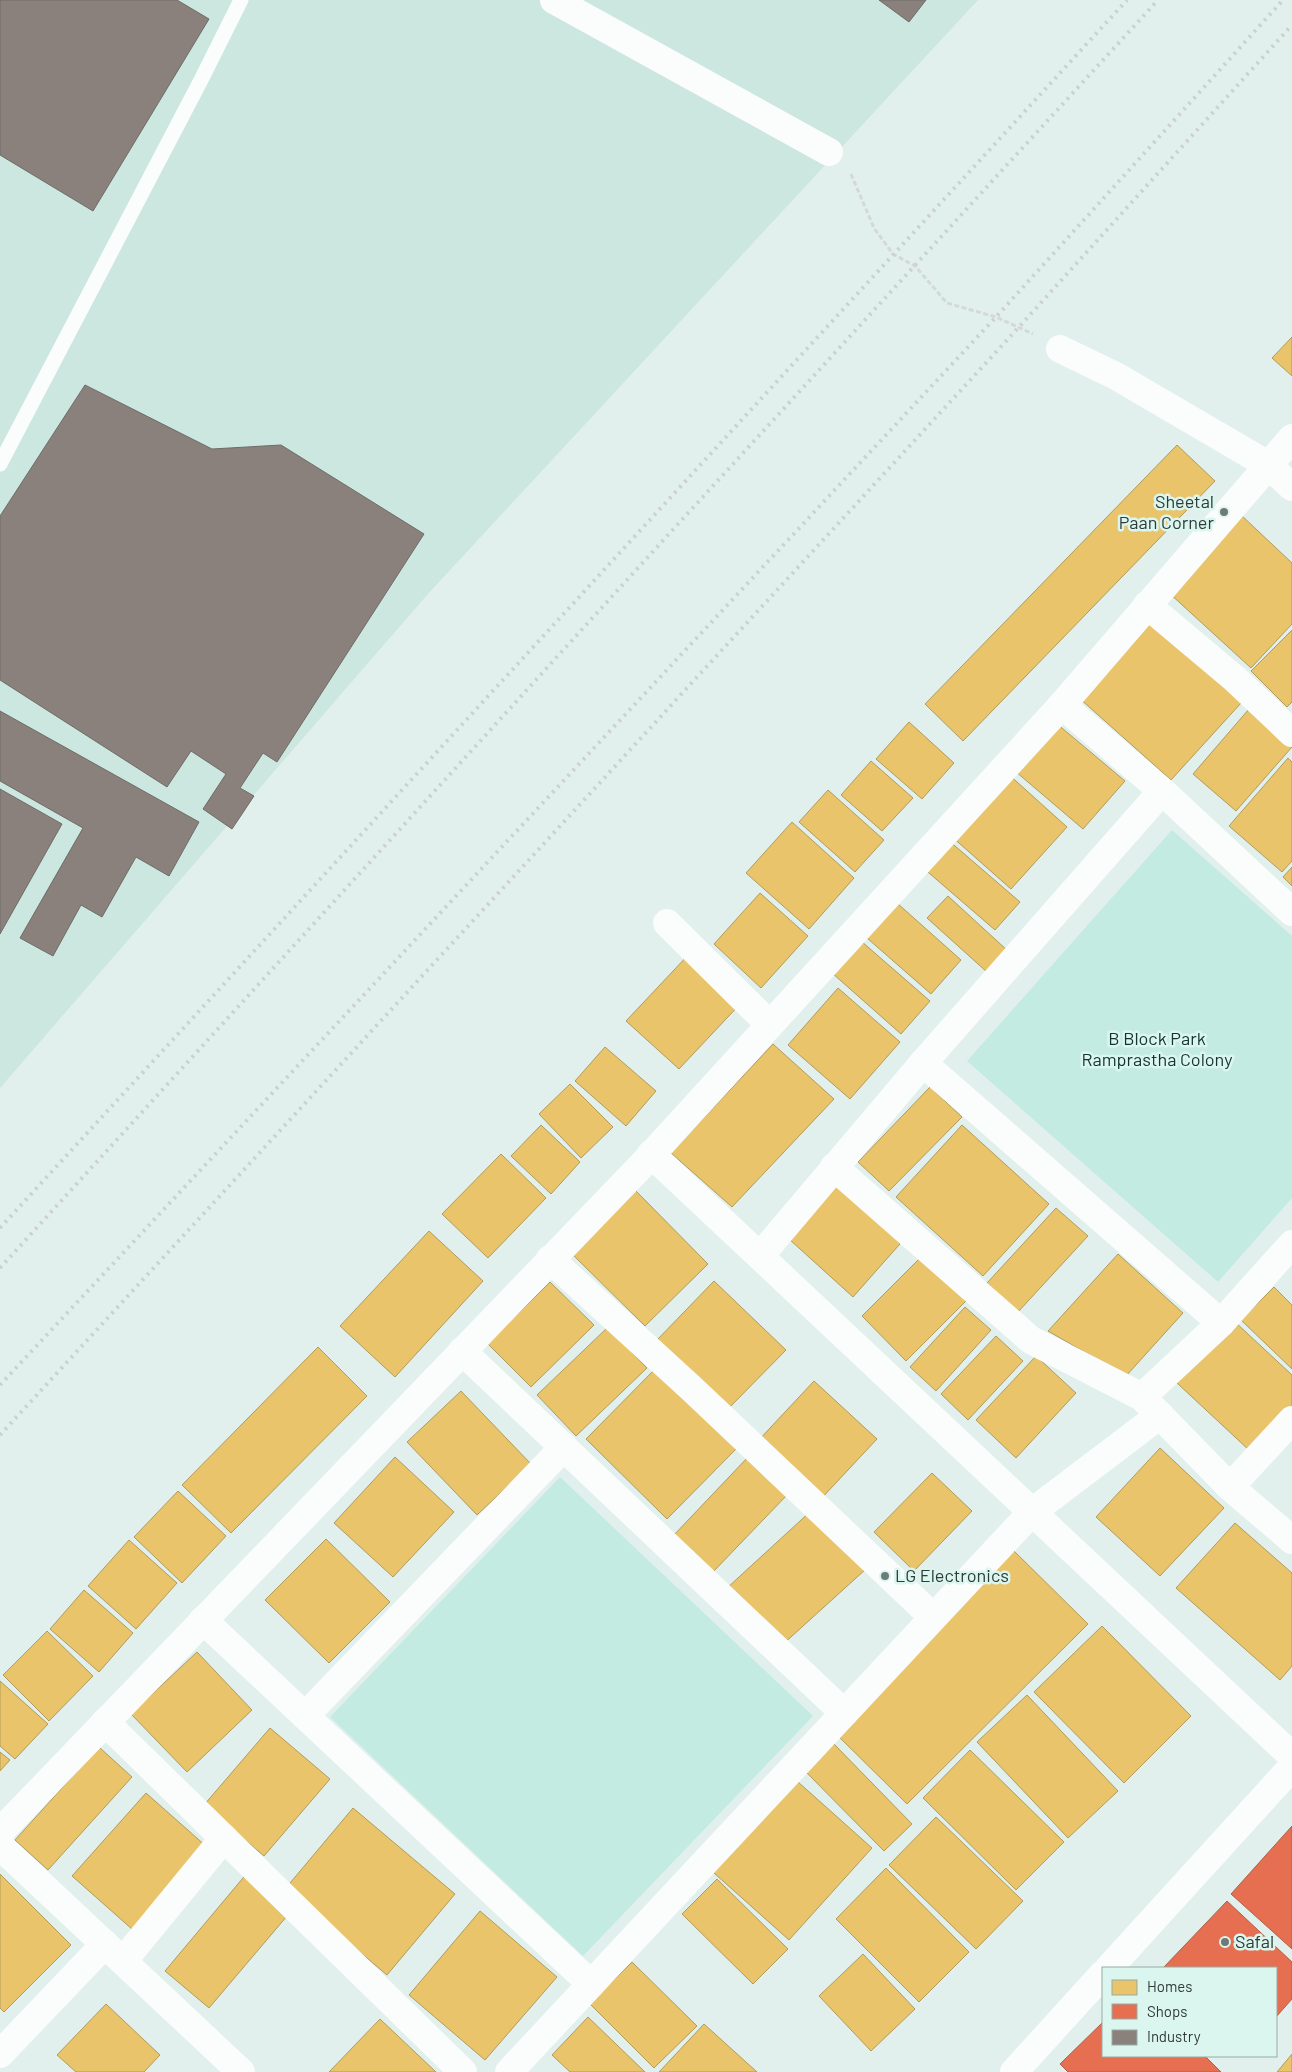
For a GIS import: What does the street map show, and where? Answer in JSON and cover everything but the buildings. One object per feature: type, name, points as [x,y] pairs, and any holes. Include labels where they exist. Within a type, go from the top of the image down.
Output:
[{"type":"street","points":[[554,0],[829,152]]},
{"type":"street","points":[[1060,348],[1116,376],[1268,465],[1292,487]]},
{"type":"street","points":[[0,1832],[651,1154],[1062,705],[1292,438]]},
{"type":"street","points":[[1147,606],[1235,679],[1292,733]]},
{"type":"street","points":[[1062,705],[1162,791],[1292,912]]},
{"type":"street","points":[[760,1256],[922,1063],[1162,791]]},
{"type":"street","points":[[667,923],[769,1024]]},
{"type":"street","points":[[922,1063],[1221,1322]]},
{"type":"street","points":[[651,1154],[1292,1756]]},
{"type":"street","points":[[834,1167],[1031,1340],[1151,1406],[1230,1487],[1292,1540]]},
{"type":"street","points":[[513,2071],[591,1984],[1032,1512],[1151,1406],[1221,1322],[1292,1244]]},
{"type":"street","points":[[550,1260],[691,1388],[933,1617]]},
{"type":"street","points":[[462,1351],[844,1713]]},
{"type":"street","points":[[1230,1487],[1292,1420]]},
{"type":"street","points":[[305,1716],[564,1447]]},
{"type":"street","points":[[203,1620],[591,1984]]},
{"type":"street","points":[[106,1722],[464,2072]]},
{"type":"street","points":[[1110,1967],[1292,1767]]},
{"type":"street","points":[[4,2043],[114,1953],[224,1838]]},
{"type":"street","points":[[0,1846],[241,2072]]},
{"type":"street","points":[[1014,2072],[1102,1975]]},
{"type":"lane","points":[[0,464],[202,80],[241,0]]},
{"type":"path","points":[[829,152],[846,164],[874,228],[893,254],[915,266],[947,302],[996,317],[1060,348]]},
{"type":"shaded area","points":[[0,0],[978,0],[427,595],[0,1088]]},
{"type":"green space","name":"B Block Park Ramprastha Colony","points":[[1172,830],[1292,936],[1292,1198],[1218,1282],[967,1061]]},
{"type":"green space","points":[[560,1477],[813,1716],[583,1956],[330,1717]]},
{"type":"railway","points":[[0,1228],[1127,0]]},
{"type":"railway","points":[[0,1268],[1158,0]]},
{"type":"railway","points":[[0,1385],[996,317],[1283,0]]},
{"type":"railway","points":[[0,1435],[1019,327],[1292,25]]},
{"type":"place","name":"Sheetal Paan Corner","points":[[1224,512]]},
{"type":"place","name":"LG Electronics","points":[[885,1576]]},
{"type":"place","name":"Safal","points":[[1225,1942]]}]
